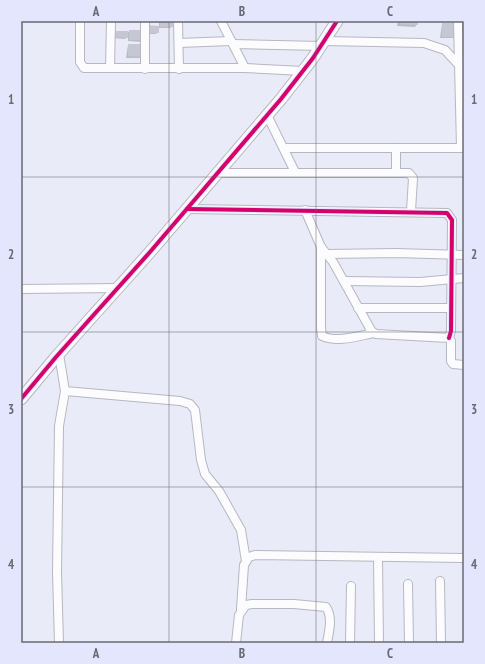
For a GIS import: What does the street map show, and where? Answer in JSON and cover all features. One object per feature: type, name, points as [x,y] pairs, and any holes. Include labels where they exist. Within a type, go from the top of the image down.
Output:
[{"type":"street","points":[[80,21],[81,65],[88,69],[245,68],[303,71]]},
{"type":"street","points":[[110,68],[111,21]]},
{"type":"street","points":[[145,21],[145,69]]},
{"type":"street","points":[[178,21],[179,69]]},
{"type":"street","points":[[220,21],[245,68]]},
{"type":"street","points":[[21,399],[267,115],[303,71],[323,44],[337,21]]},
{"type":"street","points":[[284,148],[462,148],[461,99],[458,63],[458,21]]},
{"type":"street","points":[[179,43],[424,43],[445,50],[458,63]]},
{"type":"street","points":[[267,115],[295,172]]},
{"type":"street","points":[[396,148],[396,172]]},
{"type":"street","points":[[216,173],[409,173],[412,175],[411,212]]},
{"type":"street","points":[[187,209],[444,212],[450,215],[452,220],[450,279],[451,333],[449,338],[451,341],[451,361],[453,364],[464,365]]},
{"type":"street","points":[[305,210],[321,247],[333,262],[369,329],[374,333]]},
{"type":"street","points":[[321,247],[322,336],[340,339],[374,333],[449,338]]},
{"type":"street","points":[[326,254],[451,253],[464,255]]},
{"type":"street","points":[[344,282],[420,282],[464,278]]},
{"type":"street","points":[[21,289],[118,288]]},
{"type":"street","points":[[358,308],[450,308]]},
{"type":"street","points":[[59,354],[65,390],[59,426],[57,572],[59,643]]},
{"type":"street","points":[[65,390],[180,401],[190,404],[195,410],[201,460],[205,474],[219,491],[241,530],[246,560],[244,565],[241,609],[236,628],[236,643]]},
{"type":"street","points":[[246,560],[249,557],[261,554],[464,558]]},
{"type":"street","points":[[378,557],[379,643]]},
{"type":"street","points":[[440,581],[441,643]]},
{"type":"street","points":[[408,584],[409,643]]},
{"type":"street","points":[[350,643],[351,586]]},
{"type":"street","points":[[241,609],[246,605],[252,604],[294,604],[326,607],[329,611],[330,617],[327,643]]},
{"type":"building","points":[[160,21],[173,21],[173,27],[160,27]]},
{"type":"building","points":[[400,21],[418,21],[418,25],[400,24]]},
{"type":"building","points":[[442,23],[457,23],[456,37],[442,37]]},
{"type":"building","points":[[146,25],[159,26],[159,33],[146,33]]},
{"type":"building","points":[[129,30],[144,30],[143,40],[129,40]]},
{"type":"building","points":[[114,31],[128,31],[128,38],[114,37]]},
{"type":"building","points":[[128,44],[144,44],[144,57],[128,56]]},
{"type":"cycle path","points":[[21,399],[56,357],[150,252],[281,99],[313,58],[337,21]]},
{"type":"cycle path","points":[[187,209],[447,213],[452,220],[451,331],[449,338]]}]
